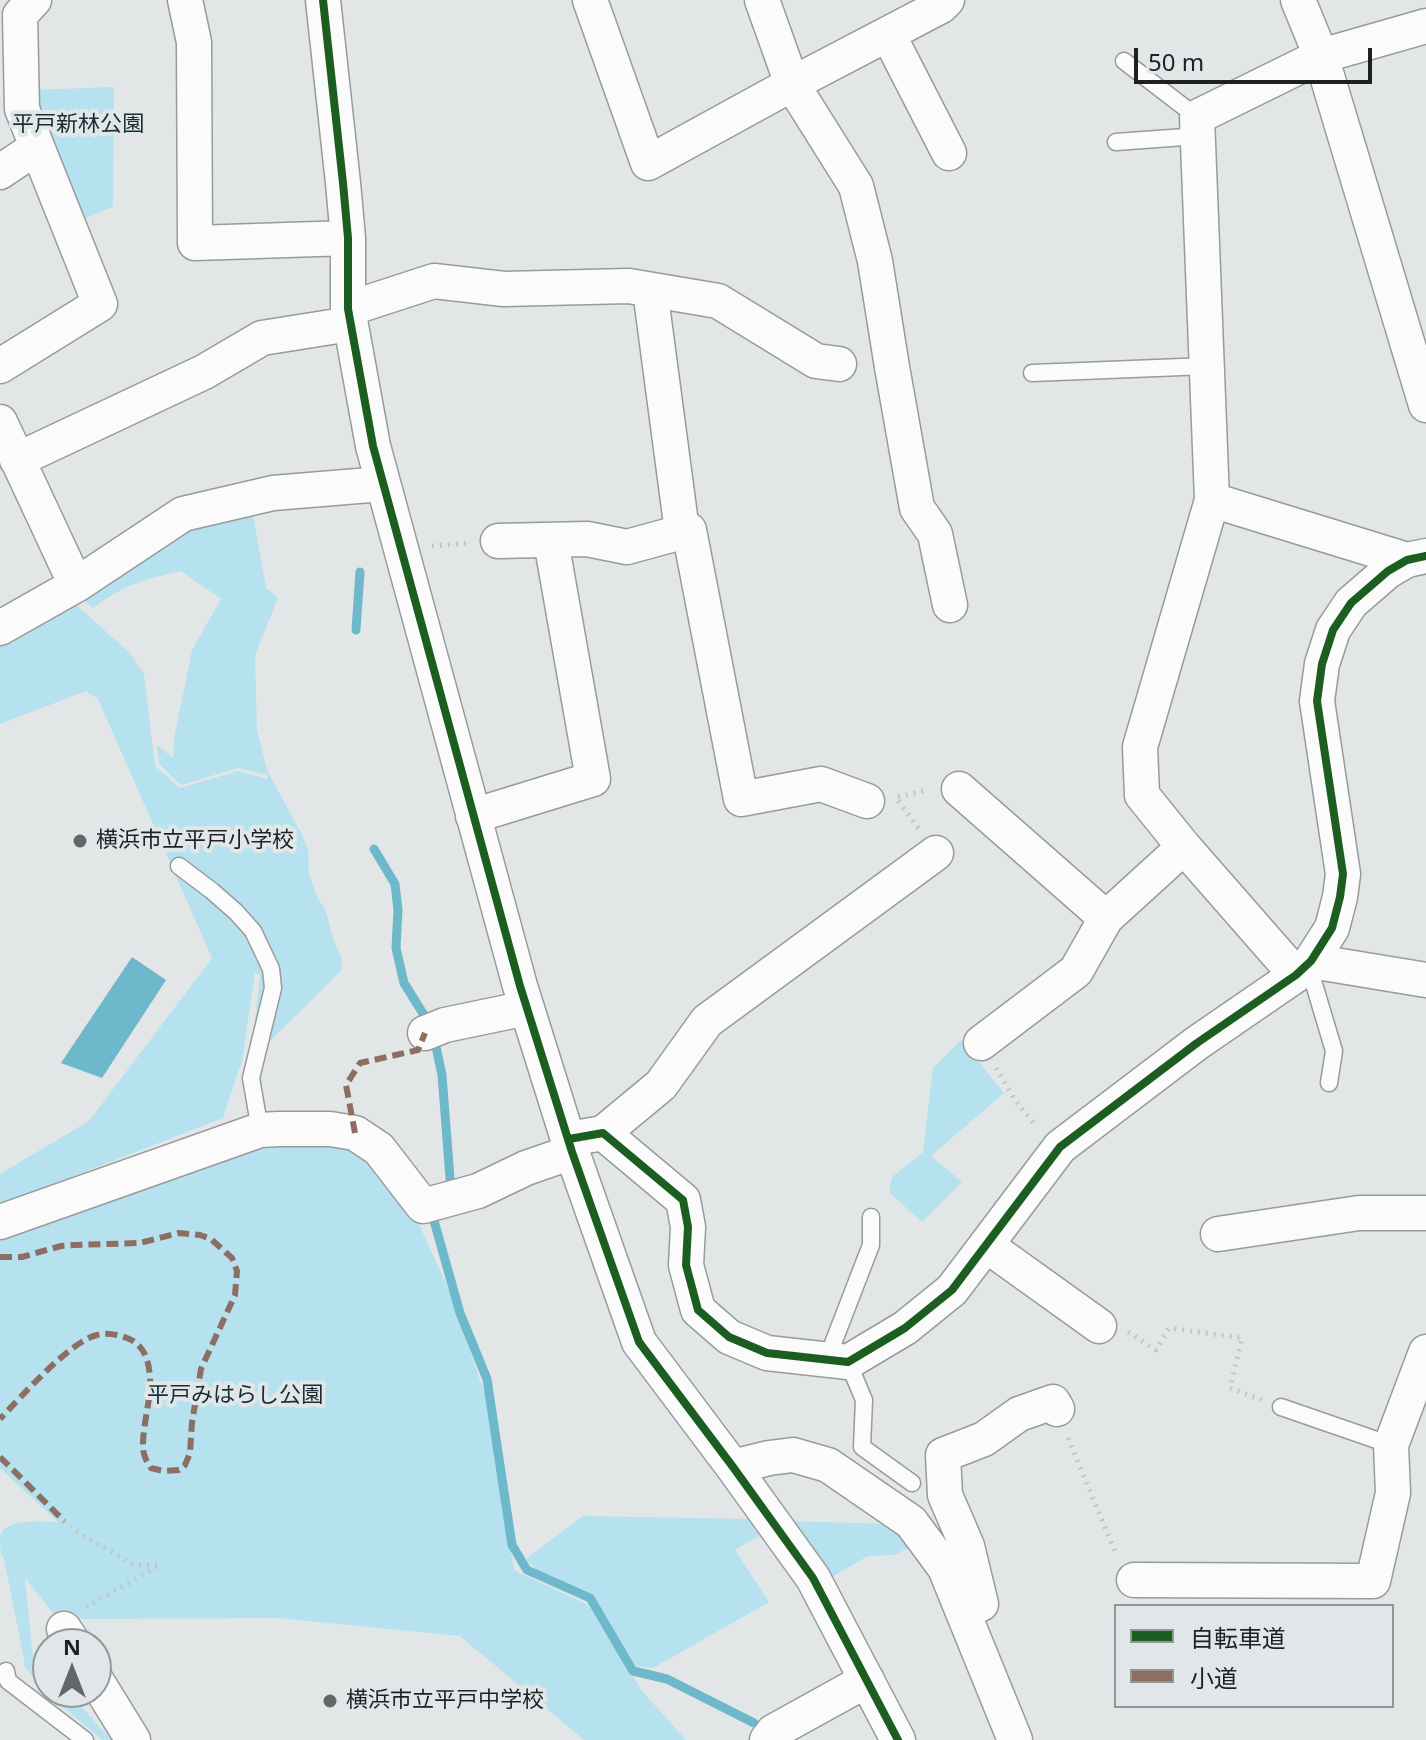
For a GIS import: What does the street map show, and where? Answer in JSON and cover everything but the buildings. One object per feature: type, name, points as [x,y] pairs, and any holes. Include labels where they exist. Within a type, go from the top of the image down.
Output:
[{"type":"street","points":[[0,366],[100,304],[11,84],[20,15],[34,0]]},
{"type":"street","points":[[185,0],[194,42],[195,243],[348,238]]},
{"type":"street","points":[[323,0],[348,238],[349,316],[373,446],[527,1008],[570,1146],[639,1342],[813,1578],[898,1740]]},
{"type":"street","points":[[590,0],[648,163],[942,2]]},
{"type":"street","points":[[762,0],[792,84],[856,186],[875,261],[917,508],[935,534],[950,605]]},
{"type":"street","points":[[1298,0],[1321,56],[1426,405]]},
{"type":"street","points":[[1426,26],[1321,56],[1197,127],[1212,500],[1140,747],[1142,795],[1184,847],[1305,966],[1426,980]]},
{"type":"street","points":[[888,34],[949,153]]},
{"type":"street","points":[[0,172],[37,147]]},
{"type":"street","points":[[17,460],[204,372],[262,338],[349,316],[434,281],[504,289],[629,286],[718,301],[816,361],[839,364]]},
{"type":"street","points":[[650,290],[682,531]]},
{"type":"street","points":[[0,422],[76,585]]},
{"type":"street","points":[[0,628],[76,585],[183,514],[273,493],[382,484]]},
{"type":"street","points":[[1212,500],[1416,558]]},
{"type":"street","points":[[498,541],[587,539],[627,547],[689,530],[741,799],[821,784],[867,801]]},
{"type":"street","points":[[473,816],[593,779],[551,541]]},
{"type":"street","points":[[603,1133],[683,1200],[688,1227],[686,1265],[698,1310],[729,1337],[767,1353],[837,1361],[905,1328],[952,1290],[1060,1147],[1305,966],[1332,928],[1343,874],[1317,701],[1322,664],[1333,630],[1351,603],[1388,571],[1416,558]]},
{"type":"street","points":[[959,789],[1106,918]]},
{"type":"street","points":[[981,1043],[1076,971],[1106,918],[1184,847]]},
{"type":"street","points":[[0,1222],[260,1130],[330,1129],[355,1133],[379,1149],[423,1206],[478,1191],[603,1133],[661,1085],[707,1021],[936,853]]},
{"type":"street","points":[[435,1029],[527,1008]]},
{"type":"street","points":[[1218,1234],[1359,1213],[1426,1213]]},
{"type":"street","points":[[986,1245],[1099,1326]]},
{"type":"street","points":[[1127,1571],[1373,1581],[1393,1493],[1391,1445],[1426,1352]]},
{"type":"street","points":[[963,1611],[981,1604],[967,1546],[945,1495],[943,1455],[984,1439],[1019,1414],[1053,1402],[1062,1422]]},
{"type":"street","points":[[733,1467],[793,1455],[828,1465],[911,1522],[945,1568],[1015,1740]]},
{"type":"street","points":[[767,1740],[773,1732],[867,1680]]},
{"type":"street","points":[[112,1706],[133,1740]]},
{"type":"lane","points":[[1124,61],[1197,127]]},
{"type":"lane","points":[[1116,142],[1197,127]]},
{"type":"lane","points":[[1032,373],[1207,366]]},
{"type":"lane","points":[[179,866],[236,912],[253,931],[271,969],[273,988],[251,1078],[260,1130]]},
{"type":"lane","points":[[1305,966],[1334,1051],[1329,1083]]},
{"type":"lane","points":[[871,1217],[871,1245],[837,1361],[864,1400],[862,1447],[912,1483]]},
{"type":"lane","points":[[1281,1407],[1391,1445]]},
{"type":"lane","points":[[6,1671],[8,1681],[85,1740]]},
{"type":"path","points":[[399,548],[498,541]]},
{"type":"path","points":[[867,801],[945,786],[959,789]]},
{"type":"path","points":[[981,1043],[1015,1100],[1057,1151]]},
{"type":"path","points":[[1099,1326],[1108,1320],[1156,1350],[1169,1328],[1242,1338],[1230,1388],[1281,1407]]},
{"type":"path","points":[[1062,1422],[1127,1571]]},
{"type":"path","points":[[64,1521],[134,1565],[160,1565],[67,1618],[68,1628]]},
{"type":"green space","name":"平戸新林公園","points":[[114,87],[113,207],[79,221],[33,90]]},
{"type":"green space","points":[[253,515],[266,588],[278,598],[255,655],[257,730],[267,770],[308,850],[309,874],[326,911],[342,960],[341,971],[268,1043],[270,1027],[255,1022],[260,974],[255,973],[242,1061],[223,1118],[0,1205],[0,1174],[89,1121],[212,958],[98,699],[86,691],[0,724],[0,646],[74,603],[130,653],[144,674],[155,766],[180,788],[238,771],[268,779],[267,775],[238,768],[181,785],[159,764],[157,745],[173,758],[192,650],[221,599],[181,571],[135,584],[93,608],[78,596],[118,568],[188,531]]},
{"type":"green space","points":[[961,1040],[1004,1093],[931,1156],[962,1182],[922,1222],[889,1192],[892,1177],[923,1152],[933,1068]]},
{"type":"green space","name":"平戸みはらし公園","points":[[278,1138],[337,1138],[373,1157],[404,1191],[454,1302],[489,1407],[514,1570],[588,1605],[642,1691],[686,1740],[584,1740],[460,1636],[278,1618],[56,1617],[25,1578],[32,1676],[23,1665],[0,1539],[7,1527],[15,1524],[58,1522],[0,1468],[0,1236]]},
{"type":"green space","points":[[583,1516],[748,1519],[759,1536],[735,1550],[769,1602],[653,1668],[636,1666],[592,1595],[539,1572],[526,1559]]},
{"type":"green space","points":[[783,1521],[893,1524],[911,1547],[894,1555],[868,1556],[823,1582]]},
{"type":"green space","points":[[65,1708],[82,1708],[112,1740],[102,1740]]},
{"type":"shaded area","points":[[132,957],[166,980],[102,1078],[61,1063]]},
{"type":"waterway","points":[[356,630],[360,572]]},
{"type":"waterway","points":[[374,849],[395,884],[398,910],[396,948],[404,983],[429,1023]]},
{"type":"waterway","points":[[434,1037],[442,1075],[451,1191]]},
{"type":"waterway","points":[[433,1217],[460,1313],[487,1379],[512,1545],[527,1570],[590,1598],[633,1671],[667,1679],[754,1723]]},
{"type":"marked path","points":[[355,1133],[346,1085],[360,1063],[418,1050],[425,1033]]},
{"type":"marked path","points":[[0,1257],[22,1257],[61,1246],[140,1243],[179,1233],[211,1239],[232,1258],[237,1271],[235,1295],[201,1369],[190,1453],[179,1470],[151,1468],[145,1458],[143,1441],[150,1387],[149,1366],[138,1345],[120,1336],[97,1335],[86,1339],[46,1371],[0,1419]]},
{"type":"marked path","points":[[0,1457],[64,1521]]},
{"type":"cycle path","points":[[323,0],[348,238],[348,309],[373,446],[520,986],[572,1152],[639,1342],[813,1578],[898,1740]]},
{"type":"cycle path","points":[[569,1139],[603,1133],[683,1200],[688,1227],[686,1265],[698,1310],[729,1337],[767,1353],[848,1362],[905,1328],[952,1290],[1060,1147],[1311,961],[1332,928],[1343,874],[1317,701],[1322,664],[1333,630],[1351,603],[1388,571],[1407,560],[1426,556]]},
{"type":"place","name":"横浜市立平戸小学校","points":[[80,841]]},
{"type":"place","name":"横浜市立平戸中学校","points":[[330,1701]]}]
